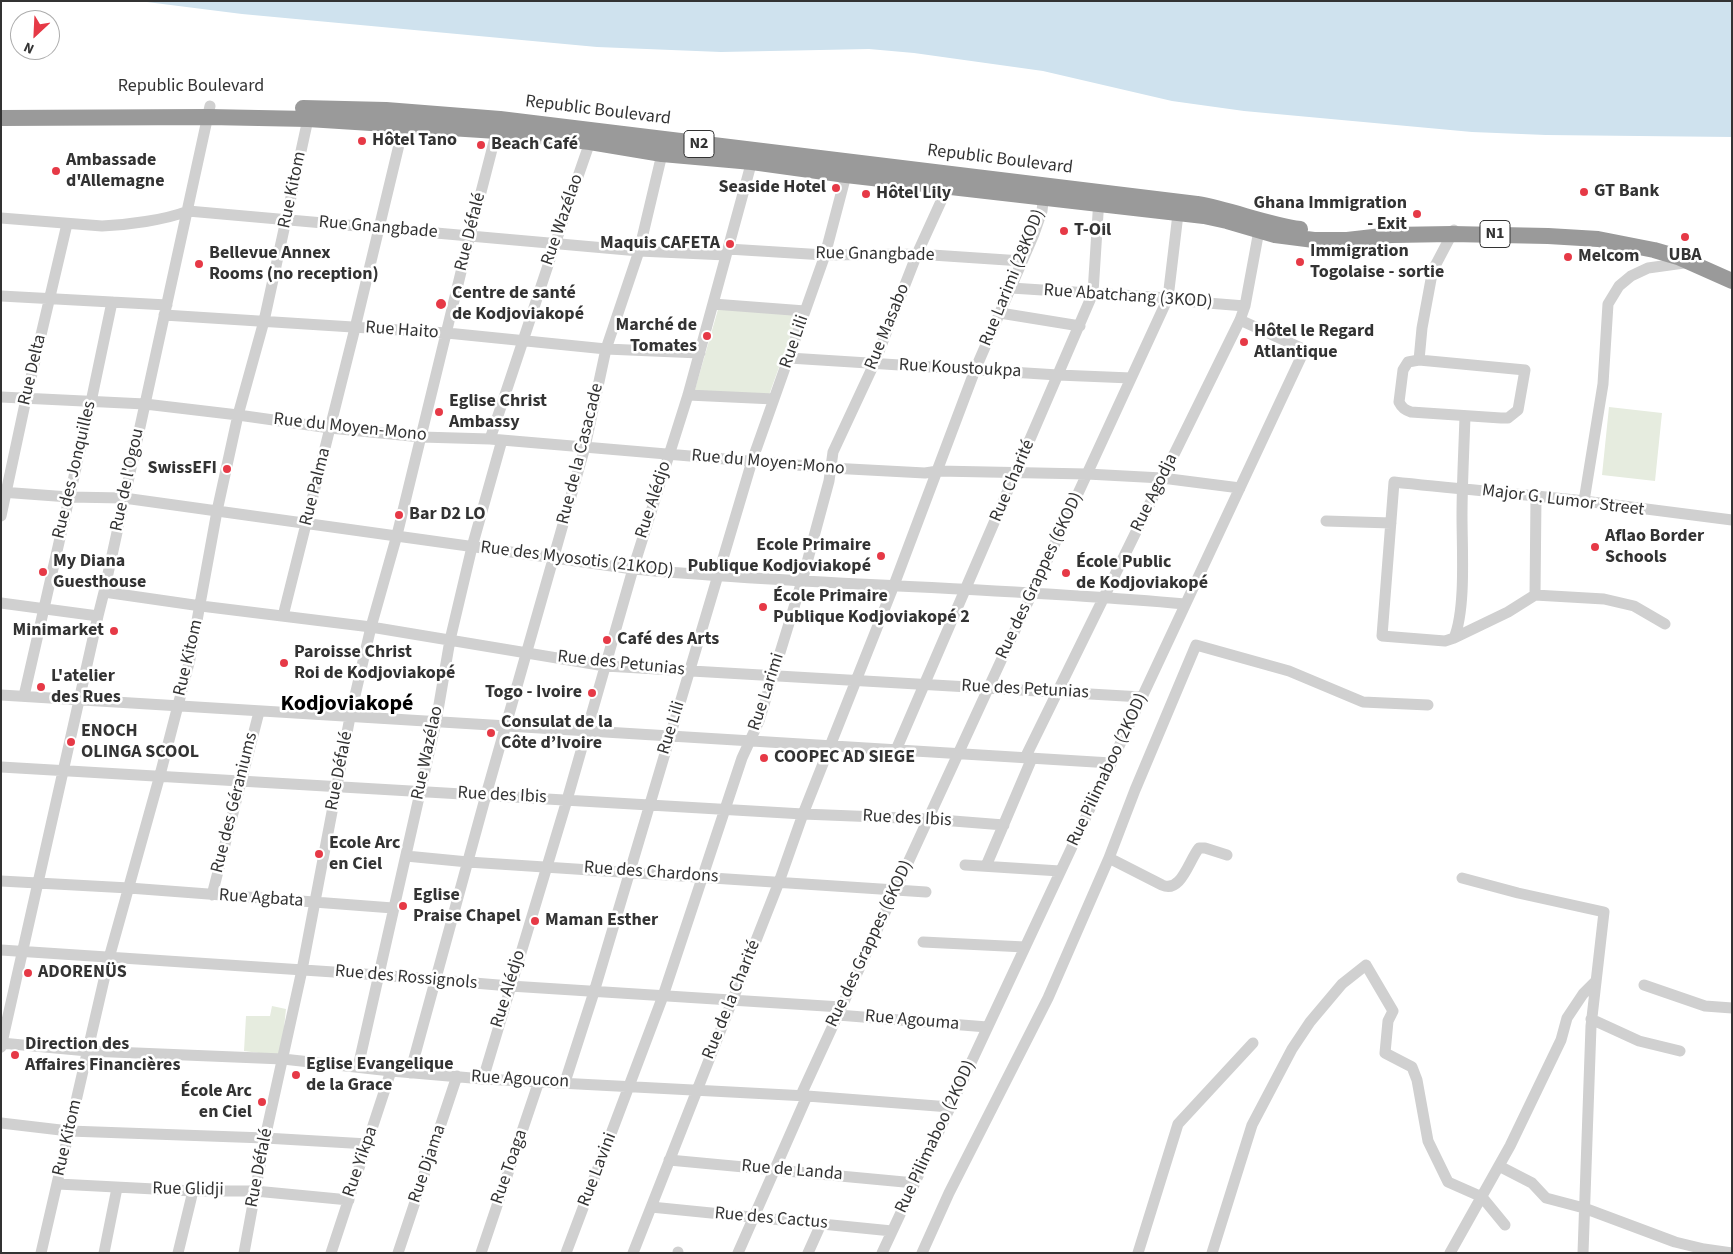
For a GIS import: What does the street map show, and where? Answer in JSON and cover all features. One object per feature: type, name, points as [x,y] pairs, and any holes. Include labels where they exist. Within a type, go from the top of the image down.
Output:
[{"type":"highway","name":"Republic Boulevard","points":[[1,108],[209,111],[386,110],[1044,192],[1220,208],[1260,225],[1275,235],[1314,240],[1347,240],[1392,232]]},
{"type":"highway","name":"Republic Boulevard","points":[[1,118],[209,111],[404,124],[499,125],[662,154],[753,156],[846,175],[948,186],[1044,192]]},
{"type":"highway","name":"Republic Boulevard","points":[[1099,198],[1178,214],[1260,225]]},
{"type":"highway","name":"N1","points":[[1392,232],[1453,231],[1598,239],[1691,258],[1732,271]]},
{"type":"highway","name":"N1","points":[[1691,258],[1732,281]]},
{"type":"street","name":"Rue de l'Ogou","points":[[38,882],[104,592],[209,111]]},
{"type":"street","name":"Rue Kitom","points":[[41,1253],[108,958],[160,775],[190,659],[238,415],[264,321],[308,119]]},
{"type":"street","name":"Rue Palma","points":[[283,616],[404,124]]},
{"type":"street","name":"Rue Défalé","points":[[244,1253],[265,1138],[302,970],[350,717],[371,627],[397,536],[470,235],[499,125]]},
{"type":"street","name":"Rue Wazélao","points":[[358,1067],[392,908],[406,856],[436,722],[450,640],[496,440],[524,340],[590,142]]},
{"type":"street","name":"Rue de la Casacade","points":[[410,1073],[486,795],[585,447],[606,349],[639,250],[662,154]]},
{"type":"street","name":"Rue Alédjo","points":[[483,1079],[567,800],[633,568],[688,395],[753,156]]},
{"type":"street","name":"Rue Lili","points":[[565,1082],[594,992],[752,461],[825,255],[846,175]]},
{"type":"street","name":"Rue Masabo","points":[[831,468],[833,452],[874,364],[917,254],[948,186]]},
{"type":"street","name":"Rue Larimi (28KOD)","points":[[894,585],[976,370],[1042,211],[1044,192]]},
{"type":"street","name":"Rue Charité","points":[[896,750],[1093,294],[1099,198]]},
{"type":"street","name":"Rue Gnangbade","points":[[1,218],[118,226],[188,211],[639,250],[825,255],[917,254],[1022,261]]},
{"type":"street","name":"Rue des Grappes (6KOD)","points":[[738,1253],[840,1011],[1168,298],[1178,214]]},
{"type":"street","name":"Rue Delta","points":[[1,516],[3,492],[67,224]]},
{"type":"street","name":"Rue Agodja","points":[[986,866],[1004,825],[1028,758],[1058,692],[1240,320],[1245,306],[1260,225]]},
{"type":"street","points":[[1419,360],[1422,328],[1432,274],[1453,231]]},
{"type":"street","points":[[1584,501],[1603,384],[1608,304],[1619,286],[1631,276],[1648,268],[1675,265],[1691,258]]},
{"type":"street","name":"Rue Abatchang (3KOD)","points":[[1011,288],[1168,298],[1245,306]]},
{"type":"street","name":"Rue Haito","points":[[1,296],[112,302],[264,321],[447,333],[606,349],[700,353]]},
{"type":"street","name":"Rue des Jonquilles","points":[[24,696],[112,302]]},
{"type":"street","points":[[713,304],[805,311]]},
{"type":"street","points":[[1000,313],[1080,326]]},
{"type":"street","name":"Rue Pilimaboo (2KOD)","points":[[882,1253],[1303,353],[1301,348],[1240,320]]},
{"type":"street","name":"Rue Koustoukpa","points":[[789,358],[1131,378]]},
{"type":"street","points":[[1419,360],[1525,370],[1520,403],[1518,410],[1514,414],[1508,418],[1465,416],[1411,412],[1401,407],[1399,393],[1403,370],[1408,362],[1419,360]]},
{"type":"street","points":[[688,395],[774,399]]},
{"type":"street","name":"Rue du Moyen-Mono","points":[[1,397],[144,404],[330,428],[421,437],[496,440],[831,468],[925,473],[938,471],[1087,474],[1162,478],[1240,488]]},
{"type":"street","points":[[1454,638],[1458,628],[1462,587],[1462,489],[1465,416]]},
{"type":"street","name":"Rue Larimi","points":[[702,876],[742,758],[756,732],[802,581],[831,468]]},
{"type":"street","name":"Major G. Lumor Street","points":[[1391,524],[1394,482],[1584,501],[1732,520]]},
{"type":"street","name":"Rue des Myosotis (21KOD)","points":[[3,492],[69,497],[124,498],[633,568],[718,576],[1104,597],[1185,604]]},
{"type":"street","points":[[1535,595],[1536,497]]},
{"type":"street","points":[[1326,521],[1391,524],[1382,636],[1445,641],[1508,612],[1535,595],[1604,599],[1627,604],[1634,606],[1664,624]]},
{"type":"street","name":"Rue de la Charité","points":[[633,1253],[894,585]]},
{"type":"street","name":"Rue des Petunias","points":[[104,592],[371,627],[605,666],[1142,697]]},
{"type":"street","points":[[1,603],[98,616]]},
{"type":"street","points":[[922,1253],[949,1193],[1048,998],[1109,858],[1135,790],[1196,645],[1289,671],[1363,702],[1428,705]]},
{"type":"street","points":[[1,695],[1111,763]]},
{"type":"street","name":"Rue des Géraniums","points":[[212,895],[259,712]]},
{"type":"street","name":"Rue des Ibis","points":[[1,767],[803,814],[928,819],[1004,825]]},
{"type":"street","points":[[1109,858],[1168,887],[1177,884],[1199,848],[1227,854]]},
{"type":"street","name":"Rue des Chardons","points":[[406,856],[468,862],[926,892]]},
{"type":"street","points":[[965,865],[1060,871]]},
{"type":"street","name":"Rue Lavini","points":[[566,1253],[663,996],[702,876]]},
{"type":"street","points":[[1462,878],[1518,893],[1604,912],[1591,1019],[1583,1253]]},
{"type":"street","name":"Rue Agbata","points":[[1,881],[129,888],[392,908]]},
{"type":"street","points":[[2,1045],[38,882]]},
{"type":"street","points":[[923,942],[1025,947]]},
{"type":"street","name":"Rue des Rossignols","points":[[1,950],[379,975],[594,992],[732,999],[840,1011]]},
{"type":"street","points":[[1212,1253],[1252,1125],[1287,1057],[1310,1022],[1342,984],[1366,965],[1393,1011],[1388,1021],[1385,1053],[1412,1066],[1417,1080],[1428,1141],[1448,1182],[1482,1197],[1505,1225]]},
{"type":"street","points":[[1450,1253],[1499,1166],[1561,1040],[1568,1018],[1583,994],[1596,981]]},
{"type":"street","points":[[1644,985],[1705,1006],[1732,1008]]},
{"type":"street","name":"Rue Agouma","points":[[840,1011],[987,1028]]},
{"type":"street","points":[[1591,1019],[1639,1041],[1680,1051]]},
{"type":"street","points":[[1138,1253],[1178,1124],[1253,1043]]},
{"type":"street","name":"Rue Agoucon","points":[[2,1045],[283,1059],[483,1079],[804,1095],[950,1106]]},
{"type":"street","name":"Rue Yikpa","points":[[331,1253],[391,1071]]},
{"type":"street","name":"Rue Djama","points":[[398,1253],[457,1076]]},
{"type":"street","name":"Rue Toaga","points":[[481,1253],[539,1081]]},
{"type":"street","points":[[1,1123],[69,1131],[265,1138],[368,1144]]},
{"type":"street","name":"Rue de Landa","points":[[669,1160],[914,1183]]},
{"type":"street","points":[[1499,1166],[1532,1183],[1546,1198],[1584,1208],[1675,1242],[1704,1249],[1732,1252]]},
{"type":"street","name":"Rue Glidji","points":[[58,1184],[193,1191],[255,1191],[348,1200]]},
{"type":"street","points":[[104,1253],[117,1188]]},
{"type":"street","points":[[178,1253],[193,1191]]},
{"type":"street","name":"Rue des Cactus","points":[[651,1207],[892,1231]]},
{"type":"street","points":[[808,1253],[821,1224]]},
{"type":"shaded area","points":[[719,306],[799,312],[769,395],[694,393]]},
{"type":"shaded area","points":[[1609,407],[1662,413],[1655,481],[1602,475]]},
{"type":"shaded area","points":[[272,1006],[286,1009],[281,1056],[244,1051],[246,1016],[270,1016]]},
{"type":"water","points":[[139,1],[1732,1],[1732,137],[1546,135],[1472,132],[1244,111],[1172,101],[1043,71],[914,53],[869,49],[721,52],[597,47],[242,14]]},
{"type":"place","name":"Hôtel Tano","points":[[362,141]]},
{"type":"place","name":"Beach Café","points":[[481,145]]},
{"type":"place","name":"Ambassade d'Allemagne","points":[[56,171]]},
{"type":"place","name":"Seaside Hotel","points":[[836,188]]},
{"type":"place","name":"GT Bank","points":[[1584,192]]},
{"type":"place","name":"Hôtel Lily","points":[[866,194]]},
{"type":"place","name":"Ghana Immigration - Exit","points":[[1417,214]]},
{"type":"place","name":"T-Oil","points":[[1064,231]]},
{"type":"place","name":"UBA","points":[[1685,237]]},
{"type":"place","name":"Maquis CAFETA","points":[[730,244]]},
{"type":"place","name":"Melcom","points":[[1568,257]]},
{"type":"place","name":"Immigration Togolaise - sortie","points":[[1300,262]]},
{"type":"place","name":"Bellevue Annex Rooms (no reception)","points":[[199,264]]},
{"type":"place","name":"Centre de santé de Kodjoviakopé","points":[[441,304]]},
{"type":"place","name":"Marché de Tomates","points":[[707,336]]},
{"type":"place","name":"Hôtel le Regard Atlantique","points":[[1244,342]]},
{"type":"place","name":"Eglise Christ Ambassy","points":[[439,412]]},
{"type":"place","name":"SwissEFI","points":[[227,469]]},
{"type":"place","name":"Bar D2 LO","points":[[399,515]]},
{"type":"place","name":"Aflao Border Schools","points":[[1595,547]]},
{"type":"place","name":"Ecole Primaire Publique Kodjoviakopé","points":[[881,556]]},
{"type":"place","name":"My Diana Guesthouse","points":[[43,572]]},
{"type":"place","name":"École Public de Kodjoviakopé","points":[[1066,573]]},
{"type":"place","name":"École Primaire Publique Kodjoviakopé 2","points":[[763,607]]},
{"type":"place","name":"Minimarket","points":[[114,631]]},
{"type":"place","name":"Café des Arts","points":[[607,640]]},
{"type":"place","name":"Paroisse Christ Roi de Kodjoviakopé","points":[[284,663]]},
{"type":"place","name":"L'atelier des Rues","points":[[41,687]]},
{"type":"place","name":"Togo - Ivoire","points":[[592,693]]},
{"type":"place","name":"Consulat de la Côte d’Ivoire","points":[[491,733]]},
{"type":"place","name":"ENOCH OLINGA SCOOL","points":[[71,742]]},
{"type":"place","name":"COOPEC AD SIEGE","points":[[764,758]]},
{"type":"place","name":"Ecole Arc en Ciel","points":[[319,854]]},
{"type":"place","name":"Eglise Praise Chapel","points":[[403,906]]},
{"type":"place","name":"Maman Esther","points":[[535,921]]},
{"type":"place","name":"ADORENÜS","points":[[28,973]]},
{"type":"place","name":"Direction des Affaires Financières","points":[[15,1055]]},
{"type":"place","name":"Eglise Evangelique de la Grace","points":[[296,1075]]},
{"type":"place","name":"École Arc en Ciel","points":[[262,1102]]},
{"type":"district","name":"Kodjoviakopé","points":[[347,705]]}]
